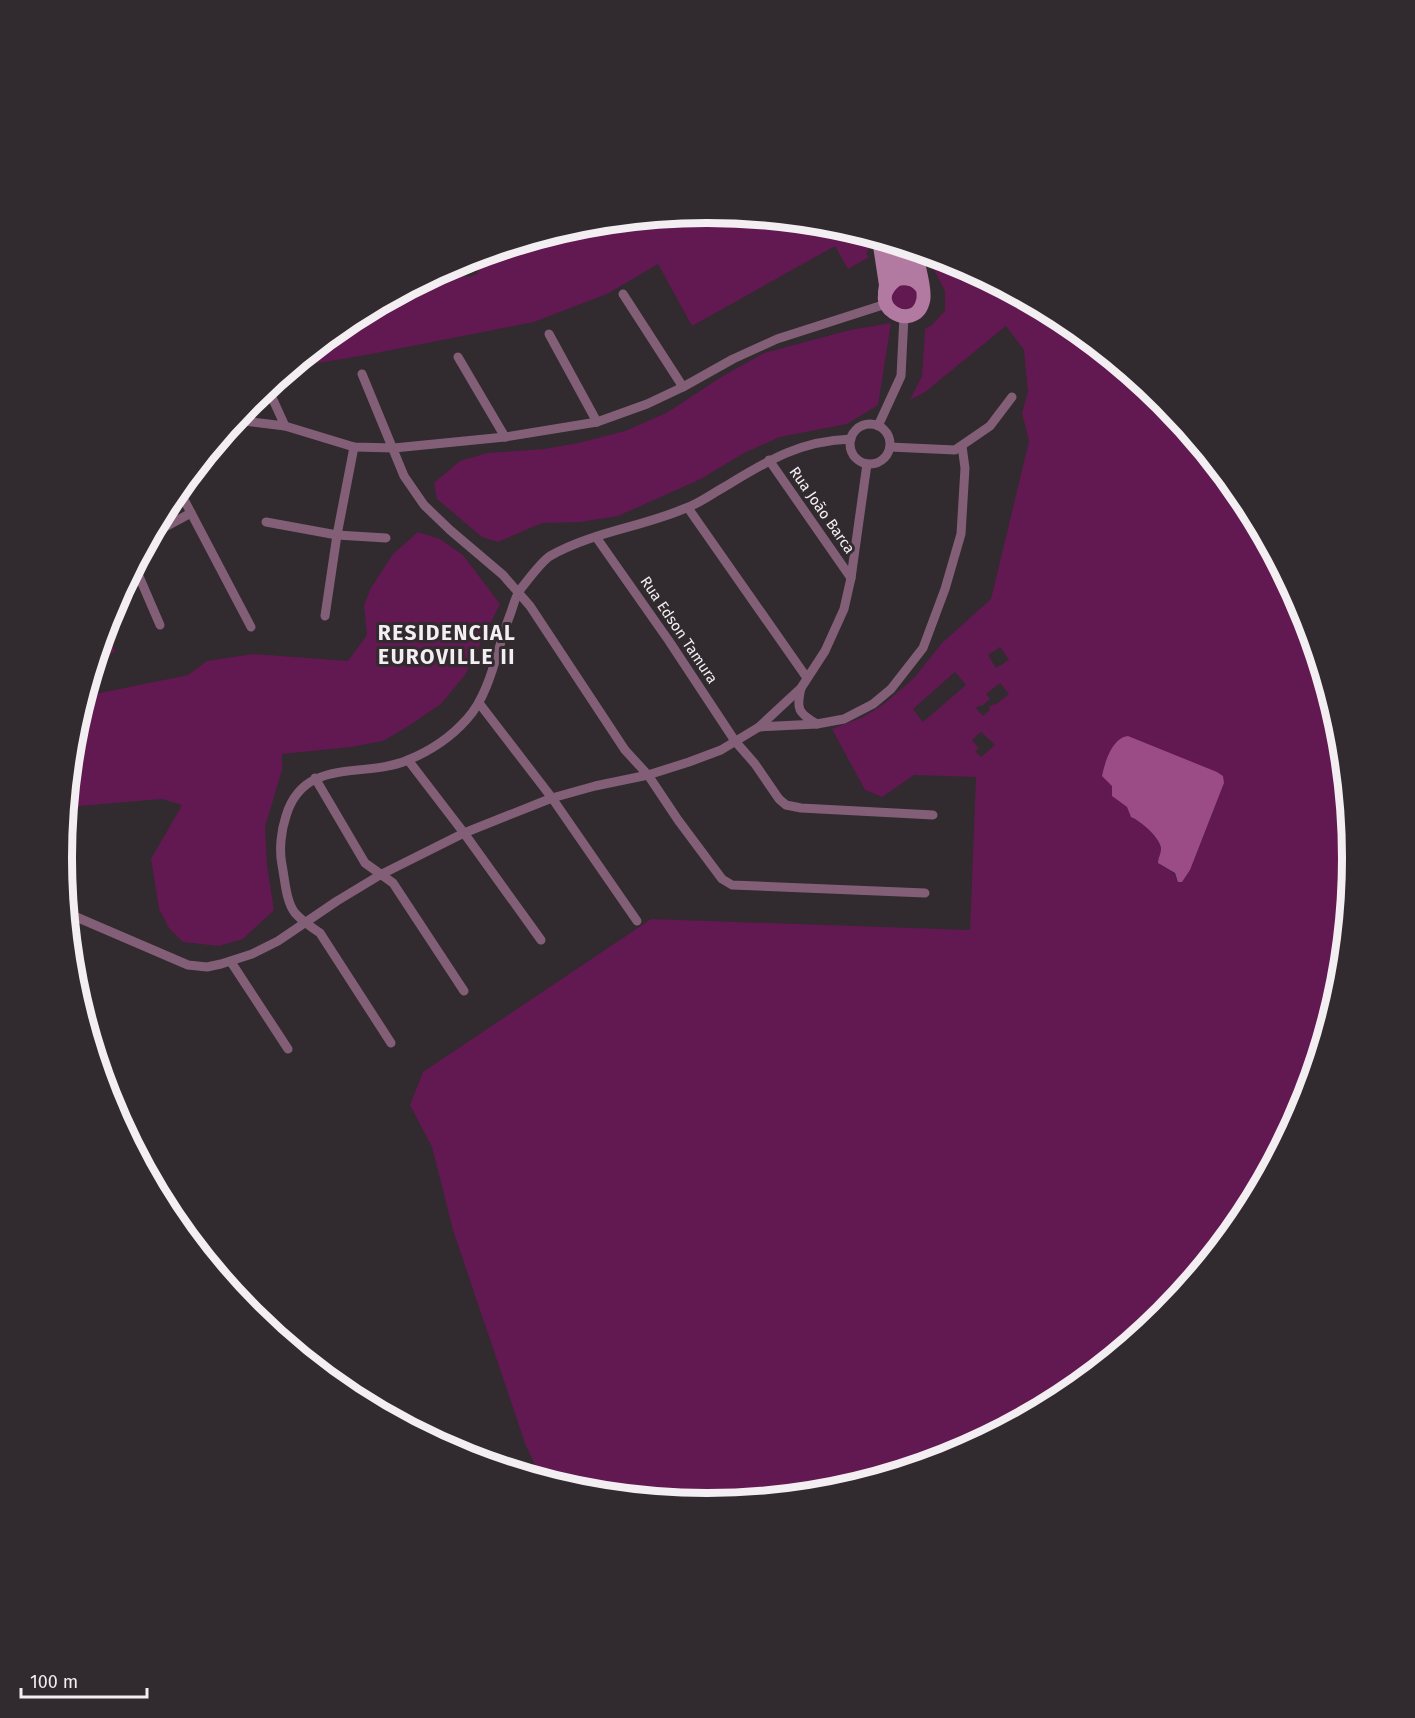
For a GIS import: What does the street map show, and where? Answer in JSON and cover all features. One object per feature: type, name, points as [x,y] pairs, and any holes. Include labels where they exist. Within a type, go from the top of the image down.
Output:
[{"type":"street","points":[[880,247],[886,298],[893,313],[904,316],[916,313],[921,308],[924,296],[917,259]]},
{"type":"street","points":[[892,251],[905,277],[916,281],[923,289]]},
{"type":"street","points":[[902,254],[905,277]]},
{"type":"street","points":[[886,298],[890,283],[905,277],[915,258]]},
{"type":"street","points":[[623,294],[683,387]]},
{"type":"street","points":[[247,421],[285,426],[354,447],[394,448],[505,437],[597,422],[647,404],[777,339],[886,298]]},
{"type":"street","points":[[878,426],[901,376],[904,316]]},
{"type":"street","points":[[549,334],[597,422]]},
{"type":"street","points":[[458,357],[505,437]]},
{"type":"street","points":[[362,374],[404,476],[424,505],[503,575],[530,606],[625,750],[648,775],[722,879],[732,885],[925,893]]},
{"type":"street","points":[[272,397],[285,426]]},
{"type":"street","points":[[890,447],[955,450],[990,426],[1012,397]]},
{"type":"street","points":[[865,425],[878,426],[889,437],[890,447],[885,458],[880,462],[867,464],[855,458],[851,439],[858,428],[865,425]]},
{"type":"street","points":[[392,1043],[320,933],[294,912],[281,860],[282,829],[289,805],[302,788],[315,778],[339,771],[369,769],[408,760],[436,745],[467,719],[479,703],[498,655],[518,592],[547,558],[578,542],[688,507],[769,460],[804,445],[833,439],[851,439]]},
{"type":"street","points":[[759,727],[844,720],[873,704],[891,688],[923,648],[945,589],[961,534],[965,468],[962,446]]},
{"type":"street","points":[[325,616],[337,535],[354,447]]},
{"type":"street","name":"Rua João Barca","points":[[769,460],[851,578]]},
{"type":"street","points":[[74,916],[188,965],[207,967],[231,962],[278,941],[380,875],[464,833],[552,798],[648,775],[721,750],[759,727],[801,688],[825,651],[844,609],[851,578],[867,464]]},
{"type":"street","points":[[184,499],[251,627]]},
{"type":"street","points":[[688,507],[807,678]]},
{"type":"street","points":[[166,526],[191,513]]},
{"type":"street","points":[[266,522],[337,535],[386,538]]},
{"type":"street","name":"Rua Edson Tamura","points":[[596,537],[735,741],[786,805],[801,808],[933,815]]},
{"type":"street","points":[[139,576],[160,625]]},
{"type":"street","points":[[801,688],[797,704],[804,717],[817,724]]},
{"type":"street","points":[[479,703],[552,798],[636,921]]},
{"type":"street","points":[[408,760],[464,833],[540,940]]},
{"type":"street","points":[[315,778],[365,863],[393,883],[464,991]]},
{"type":"street","points":[[231,962],[288,1049]]},
{"type":"shaded area","points":[[708,223],[790,229],[873,245],[866,254],[869,257],[848,269],[835,246],[692,326],[658,264],[607,294],[534,322],[309,365],[354,331],[390,309],[458,275],[468,277],[477,274],[480,267],[503,257],[543,245],[625,229],[666,225]]},
{"type":"shaded area","points":[[933,265],[989,289],[1025,309],[1061,331],[1127,381],[1157,410],[1212,472],[1258,541],[1295,616],[1309,655],[1331,735],[1342,817],[1342,901],[1338,942],[1331,983],[1309,1063],[1295,1102],[1258,1177],[1212,1246],[1185,1278],[1127,1337],[1094,1363],[1061,1387],[989,1429],[912,1461],[872,1473],[790,1489],[749,1493],[666,1493],[625,1489],[538,1472],[526,1446],[453,1230],[432,1147],[410,1105],[423,1072],[651,919],[970,930],[976,777],[914,775],[882,797],[865,790],[832,729],[863,717],[884,704],[913,679],[942,643],[991,599],[1029,441],[1022,413],[1028,392],[1024,350],[1006,326],[925,392],[910,400],[922,376],[925,329],[945,311],[945,291]],"holes":[[[1000,647],[1009,660],[996,668],[988,655]],[[955,672],[966,685],[923,722],[913,709]],[[1000,683],[1009,694],[989,707],[990,710],[983,716],[976,708],[990,699],[986,694]],[[981,732],[995,745],[981,757],[975,751],[979,748],[972,740]],[[1224,783],[1190,870],[1182,882],[1158,863],[1160,845],[1145,826],[1131,817],[1127,807],[1112,796],[1112,786]]]},
{"type":"shaded area","points":[[905,282],[916,289],[917,295],[915,304],[908,309],[893,305],[890,291]]},
{"type":"shaded area","points":[[891,323],[878,405],[847,424],[780,437],[744,453],[701,479],[618,516],[580,522],[542,523],[498,542],[482,537],[437,499],[434,483],[460,461],[487,453],[544,449],[578,443],[625,431],[668,412],[721,377],[764,353],[850,330]]},
{"type":"shaded area","points":[[418,532],[440,539],[463,555],[500,604],[465,675],[441,704],[383,741],[351,747],[282,754],[282,770],[265,827],[267,865],[274,910],[243,939],[219,946],[183,942],[169,928],[159,909],[151,859],[182,805],[162,799],[74,808],[84,735],[94,694],[188,675],[207,661],[253,654],[348,661],[367,635],[364,605],[371,588],[393,554]]},
{"type":"shaded area","points":[[111,641],[115,652],[106,655]]},
{"type":"shaded area","points":[[1128,736],[1223,776],[1224,783],[1190,870],[1182,882],[1178,882],[1175,873],[1158,863],[1160,844],[1145,826],[1131,817],[1127,807],[1112,796],[1112,786],[1102,776],[1107,758],[1114,746],[1122,738]]},
{"type":"district","name":"RESIDENCIAL EUROVILLE II","points":[[447,645]]}]
